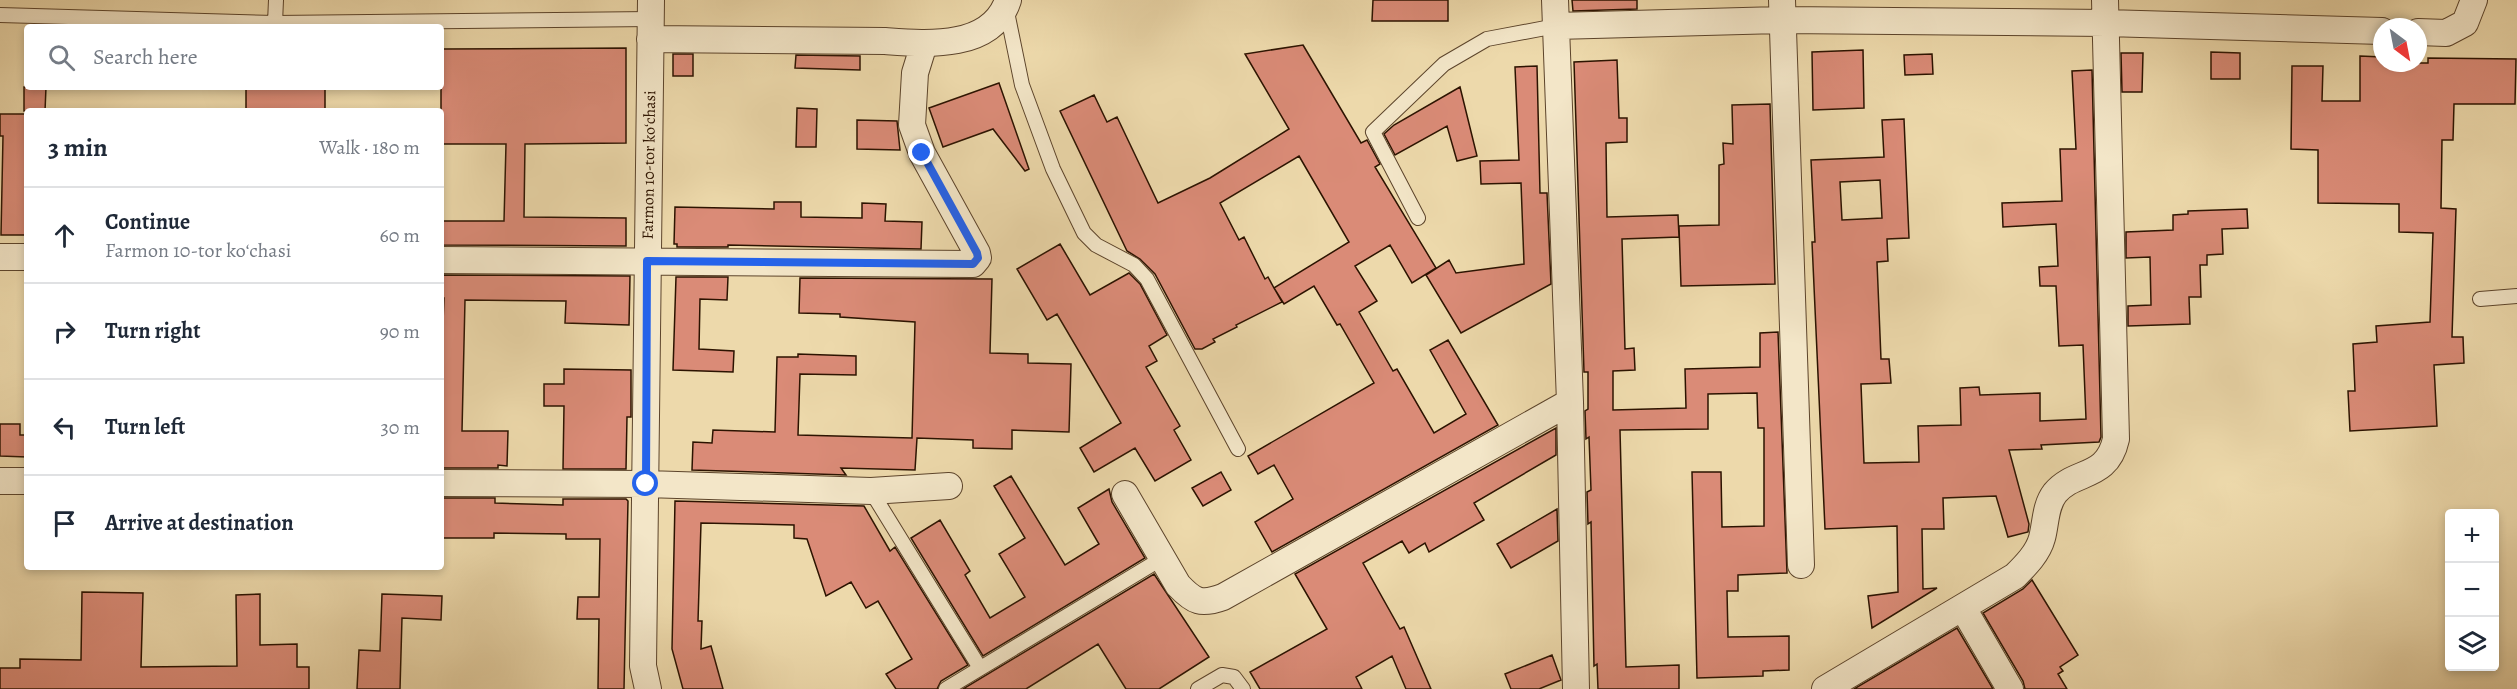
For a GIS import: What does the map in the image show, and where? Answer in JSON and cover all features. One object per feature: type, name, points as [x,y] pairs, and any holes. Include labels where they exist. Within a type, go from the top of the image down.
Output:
[{"type":"street","points":[[1555,0],[1570,402],[1576,689]]},
{"type":"street","points":[[2427,32],[2446,33],[2465,23],[2474,0]]},
{"type":"street","points":[[651,19],[924,44],[953,42],[976,34],[995,22],[1007,4]]},
{"type":"street","points":[[1556,26],[1782,10],[2106,12],[2373,30]]},
{"type":"street","points":[[1782,10],[1801,565]]},
{"type":"street","points":[[1826,689],[2015,576],[2030,560],[2042,540],[2046,511],[2055,493],[2067,484],[2099,469],[2114,448],[2116,427],[2106,12]]},
{"type":"street","name":"Farmon 10-tor koʻchasi","points":[[648,689],[643,666],[651,19]]},
{"type":"street","points":[[444,260],[968,264],[976,262],[977,253],[922,153],[912,125],[915,73],[924,44]]},
{"type":"street","points":[[0,257],[24,257]]},
{"type":"street","points":[[1125,494],[1178,585],[1189,597],[1200,602],[1216,599],[1570,402]]},
{"type":"street","points":[[0,481],[24,481]]},
{"type":"street","points":[[444,483],[646,484],[871,491],[949,486]]},
{"type":"street","points":[[1963,608],[2010,689]]},
{"type":"lane","points":[[274,23],[276,0]]},
{"type":"lane","points":[[1007,4],[1022,85],[1053,169],[1084,233],[1096,246],[1134,265],[1147,279],[1238,448]]},
{"type":"lane","points":[[0,15],[274,23],[651,19]]},
{"type":"lane","points":[[1418,218],[1373,132],[1444,64],[1487,39],[1556,26]]},
{"type":"lane","points":[[2480,299],[2517,296]]},
{"type":"lane","points":[[871,491],[980,668]]},
{"type":"lane","points":[[946,689],[1161,559]]},
{"type":"lane","points":[[1198,689],[1222,675],[1234,677],[1243,689]]},
{"type":"building","points":[[1373,0],[1448,0],[1448,21],[1372,21]]},
{"type":"building","points":[[1572,0],[1637,0],[1637,9],[1573,11]]},
{"type":"building","points":[[1303,45],[1361,143],[1367,140],[1380,164],[1375,167],[1436,268],[1412,283],[1390,245],[1355,266],[1377,301],[1359,312],[1393,371],[1397,369],[1434,433],[1466,414],[1430,350],[1448,340],[1498,425],[1272,552],[1255,522],[1293,499],[1274,465],[1258,474],[1248,456],[1374,383],[1340,324],[1337,325],[1314,286],[1284,304],[1274,288],[1282,302],[1236,325],[1237,327],[1213,339],[1215,342],[1202,349],[1195,349],[1155,274],[1140,259],[1127,251],[1060,111],[1094,95],[1107,122],[1117,117],[1158,203],[1210,178],[1289,129],[1245,54]],"holes":[[[1299,156],[1349,242],[1274,288],[1268,277],[1265,279],[1244,237],[1239,240],[1220,203]]]},
{"type":"building","points":[[626,48],[626,143],[525,144],[524,217],[626,218],[626,246],[444,245],[444,221],[504,221],[506,144],[444,144],[444,108],[441,108],[441,90],[444,90],[444,49]]},
{"type":"building","points":[[1863,50],[1864,108],[1813,110],[1812,52]]},
{"type":"building","points":[[2211,52],[2240,53],[2240,79],[2211,79]]},
{"type":"building","points":[[2121,53],[2143,53],[2142,92],[2122,92]]},
{"type":"building","points":[[673,54],[693,54],[693,76],[673,76]]},
{"type":"building","points":[[1932,54],[1933,74],[1905,75],[1904,55]]},
{"type":"building","points":[[796,55],[860,56],[860,70],[795,68]]},
{"type":"building","points":[[2360,56],[2373,57],[2373,72],[2427,72],[2428,58],[2516,59],[2515,104],[2454,104],[2453,140],[2442,140],[2441,208],[2456,209],[2452,337],[2463,337],[2464,363],[2434,365],[2437,426],[2350,431],[2348,391],[2355,391],[2353,344],[2377,342],[2376,326],[2430,322],[2433,233],[2399,232],[2399,204],[2318,203],[2318,150],[2291,149],[2292,66],[2323,66],[2322,101],[2360,101]]},
{"type":"building","points":[[1617,60],[1619,118],[1627,118],[1627,142],[1606,143],[1607,217],[1678,215],[1679,237],[1622,239],[1625,349],[1634,348],[1635,370],[1613,371],[1613,410],[1686,408],[1685,369],[1760,367],[1760,333],[1778,332],[1787,573],[1738,575],[1738,591],[1727,591],[1728,637],[1789,636],[1789,670],[1763,671],[1763,676],[1697,678],[1692,472],[1721,472],[1722,527],[1764,526],[1764,428],[1758,428],[1757,393],[1708,394],[1708,429],[1620,430],[1626,667],[1679,665],[1679,689],[1598,689],[1597,664],[1594,666],[1591,522],[1588,524],[1587,492],[1591,490],[1589,437],[1586,439],[1585,411],[1588,409],[1588,372],[1584,372],[1574,62]]},
{"type":"building","points":[[1537,66],[1540,193],[1547,193],[1551,284],[1461,333],[1426,275],[1449,260],[1456,273],[1524,264],[1521,183],[1481,184],[1480,161],[1519,160],[1515,67]]},
{"type":"building","points":[[2092,70],[2101,437],[2099,442],[2041,445],[2042,449],[2009,450],[2029,524],[2028,532],[2008,537],[1996,496],[1943,498],[1944,529],[1922,529],[1923,589],[1937,588],[1872,628],[1868,596],[1898,592],[1897,526],[1825,529],[1812,242],[1815,242],[1811,160],[1884,157],[1882,120],[1904,119],[1909,238],[1887,239],[1888,261],[1877,262],[1881,359],[1889,359],[1891,383],[1861,384],[1864,463],[1919,462],[1918,426],[1961,425],[1960,388],[1979,387],[1980,395],[2040,393],[2040,421],[2086,419],[2083,345],[2059,346],[2056,286],[2040,286],[2039,267],[2058,266],[2056,224],[2003,227],[2002,203],[2062,201],[2060,149],[2076,149],[2072,71]],"holes":[[[1880,180],[1882,218],[1842,220],[1840,182]]]},
{"type":"building","points":[[999,83],[1029,169],[1025,171],[993,129],[943,147],[929,108]]},
{"type":"building","points":[[1460,87],[1477,156],[1457,161],[1447,126],[1395,155],[1384,134],[1394,125]]},
{"type":"building","points":[[24,90],[46,90],[45,108],[24,108]]},
{"type":"building","points":[[246,90],[325,90],[325,108],[246,108]]},
{"type":"building","points":[[1770,104],[1775,284],[1681,286],[1679,226],[1719,225],[1719,165],[1724,164],[1723,143],[1733,144],[1732,105]]},
{"type":"building","points":[[797,108],[817,109],[816,147],[796,147]]},
{"type":"building","points":[[0,114],[24,114],[24,235],[1,235],[3,136],[0,136]]},
{"type":"building","points":[[857,120],[897,121],[900,150],[857,149]]},
{"type":"building","points":[[774,202],[801,202],[801,217],[862,218],[862,203],[886,204],[885,221],[922,222],[921,249],[728,245],[728,247],[677,247],[677,244],[674,244],[675,207],[774,209]]},
{"type":"building","points":[[2247,209],[2248,228],[2222,229],[2223,254],[2207,255],[2207,265],[2200,265],[2201,297],[2189,297],[2190,324],[2128,326],[2128,306],[2151,305],[2150,257],[2126,258],[2126,232],[2173,230],[2173,215],[2188,214],[2188,211]]},
{"type":"building","points":[[1060,244],[1090,295],[1129,273],[1140,284],[1167,335],[1149,346],[1157,361],[1146,367],[1180,426],[1174,430],[1191,460],[1155,481],[1135,448],[1094,472],[1080,448],[1121,423],[1057,314],[1047,320],[1017,269]]},
{"type":"building","points":[[444,275],[630,276],[629,325],[565,323],[566,301],[465,300],[462,431],[508,431],[507,466],[498,465],[498,468],[444,468]]},
{"type":"building","points":[[676,277],[728,277],[727,300],[700,299],[699,349],[734,351],[733,372],[673,370]]},
{"type":"building","points":[[800,278],[992,279],[990,353],[1028,354],[1028,363],[1071,364],[1069,432],[1012,430],[1012,449],[973,448],[973,440],[917,438],[915,470],[841,468],[846,475],[692,470],[693,442],[712,443],[713,430],[775,432],[777,357],[798,357],[798,354],[856,356],[856,375],[800,374],[798,435],[912,438],[915,322],[840,317],[840,314],[799,313]]},
{"type":"building","points":[[564,369],[631,370],[631,417],[627,417],[626,469],[563,469],[564,406],[544,406],[544,384],[564,384]]},
{"type":"building","points":[[0,424],[20,424],[20,435],[24,435],[24,457],[0,456]]},
{"type":"building","points":[[1556,428],[1556,455],[1474,503],[1484,520],[1429,552],[1425,543],[1409,553],[1402,541],[1363,563],[1400,629],[1404,627],[1431,689],[1406,689],[1392,656],[1356,677],[1362,689],[1260,689],[1250,672],[1327,629],[1295,574]]},
{"type":"building","points":[[1221,472],[1231,490],[1203,506],[1192,488]]},
{"type":"building","points":[[1011,476],[1065,565],[1099,544],[1078,508],[1109,489],[1112,502],[1145,558],[983,656],[911,538],[940,520],[970,571],[965,575],[990,618],[1025,597],[999,554],[1025,538],[994,486]]},
{"type":"building","points":[[444,498],[495,498],[495,503],[563,505],[563,499],[626,499],[628,501],[624,689],[598,689],[599,619],[577,619],[578,597],[599,597],[600,539],[566,539],[566,534],[494,533],[494,538],[444,538]]},
{"type":"building","points":[[675,501],[864,506],[890,551],[895,547],[968,665],[941,681],[937,689],[896,689],[886,674],[912,659],[878,601],[866,608],[851,582],[826,596],[807,539],[794,538],[794,525],[701,523],[698,621],[702,621],[701,649],[711,646],[723,689],[683,689],[672,649]]},
{"type":"building","points":[[1557,509],[1558,541],[1511,568],[1497,544]]},
{"type":"building","points":[[1154,574],[1209,657],[1159,689],[1126,689],[1098,644],[1026,689],[963,689]]},
{"type":"building","points":[[2032,580],[2078,655],[2060,667],[2063,671],[2058,674],[2067,689],[2025,689],[2023,681],[1983,613],[2023,589]]},
{"type":"building","points":[[82,592],[143,593],[141,667],[237,666],[236,595],[260,594],[260,645],[297,644],[297,667],[309,667],[309,689],[0,689],[0,668],[20,668],[20,659],[81,660]]},
{"type":"building","points":[[382,594],[442,596],[441,620],[402,618],[400,689],[357,689],[359,650],[380,651]]},
{"type":"building","points":[[1957,628],[1993,689],[1854,689]]},
{"type":"building","points":[[1552,655],[1561,680],[1539,689],[1511,689],[1505,674]]},
{"type":"route","points":[[646,484],[647,261],[973,264],[978,258],[977,253],[922,153]]}]
